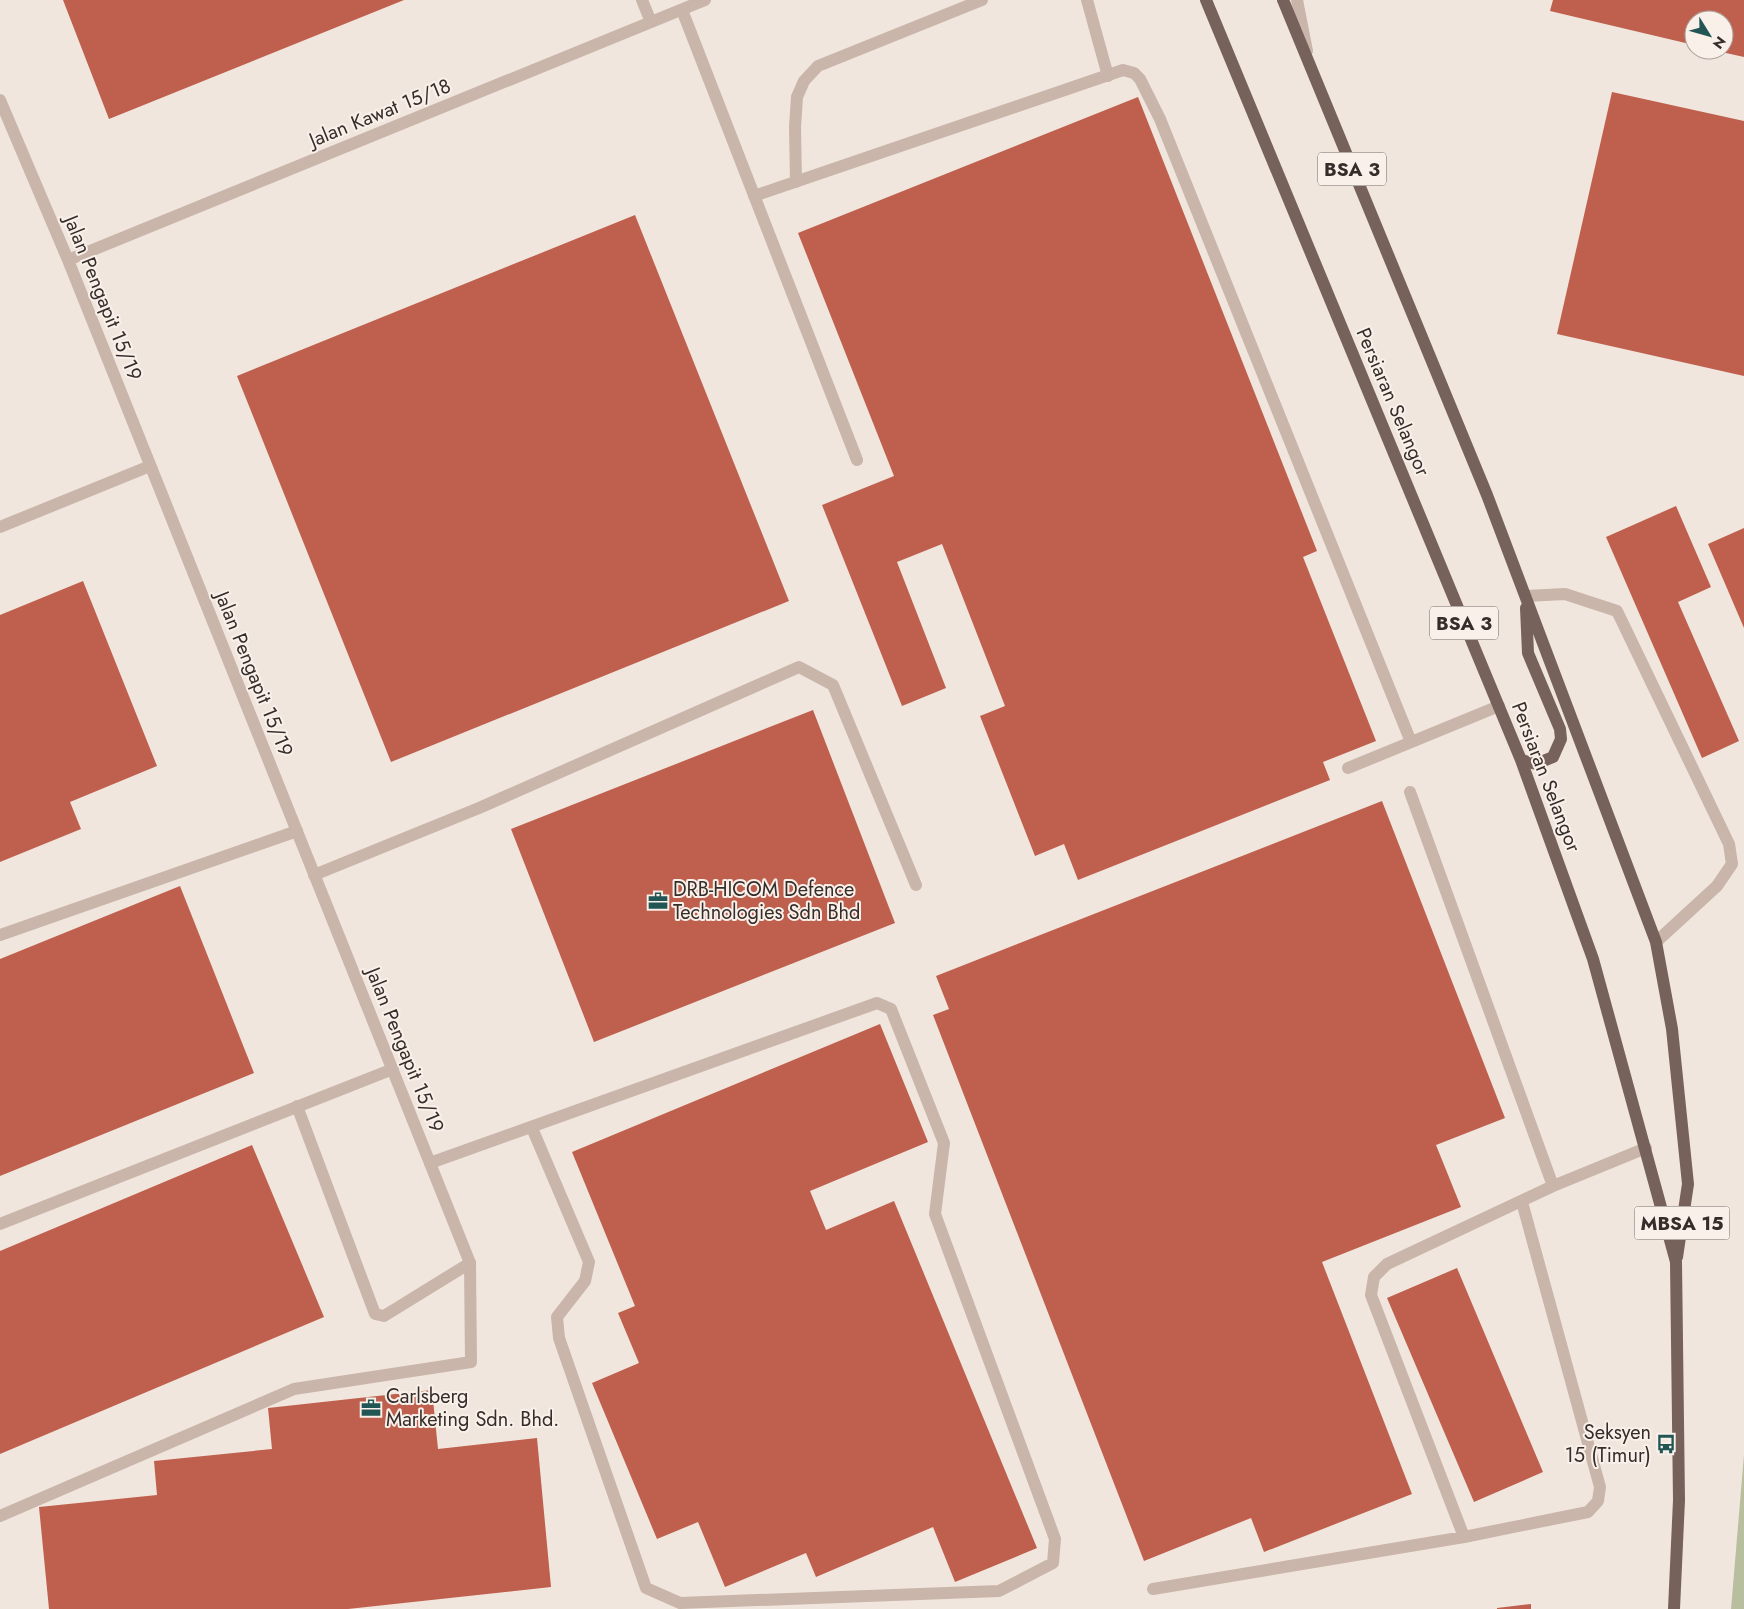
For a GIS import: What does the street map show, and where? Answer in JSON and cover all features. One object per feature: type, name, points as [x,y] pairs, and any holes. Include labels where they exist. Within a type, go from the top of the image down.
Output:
[{"type":"main road","name":"Persiaran Selangor","points":[[1206,0],[1521,760],[1593,959],[1676,1262],[1679,1500],[1674,1609]]},
{"type":"main road","name":"BSA 3","points":[[1283,0],[1526,596],[1656,942],[1672,1029],[1688,1184]]},
{"type":"main road","points":[[1521,760],[1536,764],[1553,757],[1561,739],[1560,730],[1528,653],[1526,596]]},
{"type":"main road","name":"MBSA 15","points":[[1676,1262],[1688,1184]]},
{"type":"street","points":[[642,0],[651,22]]},
{"type":"street","name":"Jalan Kawat 15/18","points":[[68,260],[706,0]]},
{"type":"street","points":[[796,182],[795,127],[797,97],[804,82],[818,66],[982,0]]},
{"type":"street","points":[[1087,0],[1108,76]]},
{"type":"street","points":[[1297,0],[1311,68]]},
{"type":"street","points":[[682,10],[857,460]]},
{"type":"street","points":[[754,196],[1122,70],[1134,73],[1140,79],[1160,120],[1411,742]]},
{"type":"street","name":"Jalan Pengapit 15/19","points":[[0,100],[68,260],[470,1263]]},
{"type":"street","points":[[1,525],[150,466]]},
{"type":"street","points":[[1526,596],[1565,594],[1617,611],[1728,844],[1732,864],[1717,886],[1656,942]]},
{"type":"street","points":[[314,875],[479,808],[799,667],[833,685],[916,885]]},
{"type":"street","points":[[1348,768],[1499,706]]},
{"type":"street","points":[[1410,792],[1554,1186]]},
{"type":"street","points":[[0,934],[297,831]]},
{"type":"street","points":[[430,1163],[877,1003],[891,1009],[944,1143],[935,1214],[1055,1538],[1053,1563],[999,1591],[680,1602],[646,1588],[559,1338],[557,1317],[585,1281],[589,1262],[532,1128]]},
{"type":"street","points":[[0,1224],[393,1069]]},
{"type":"street","points":[[297,1106],[375,1314],[384,1316],[470,1263]]},
{"type":"street","points":[[1464,1538],[1371,1295],[1374,1277],[1387,1264],[1554,1186],[1646,1148]]},
{"type":"street","points":[[1153,1589],[1464,1538],[1588,1512],[1598,1501],[1600,1487],[1522,1202]]},
{"type":"street","points":[[0,1516],[294,1389],[470,1362],[470,1263]]},
{"type":"green space","points":[[1744,1455],[1744,1609],[1731,1609]]},
{"type":"building","points":[[63,0],[404,0],[109,119]]},
{"type":"building","points":[[1553,0],[1744,0],[1744,57],[1734,55],[1734,10],[1684,10],[1684,43],[1550,11]]},
{"type":"building","points":[[1612,92],[1744,121],[1744,376],[1557,334]]},
{"type":"building","points":[[1138,97],[1317,551],[1303,557],[1376,741],[1323,762],[1330,780],[1078,880],[1064,844],[1035,856],[980,716],[1005,706],[942,544],[897,562],[946,688],[902,706],[822,505],[894,476],[798,233]]},
{"type":"building","points":[[635,215],[789,601],[391,762],[237,376]]},
{"type":"building","points":[[1676,506],[1711,587],[1678,602],[1739,741],[1702,758],[1606,537]]},
{"type":"building","points":[[1744,528],[1744,628],[1708,544]]},
{"type":"building","points":[[83,581],[157,766],[70,802],[81,829],[0,862],[0,615]]},
{"type":"building","points":[[813,710],[895,923],[594,1042],[511,829]]},
{"type":"building","points":[[1382,801],[1505,1118],[1436,1145],[1461,1207],[1322,1262],[1412,1494],[1264,1552],[1251,1518],[1144,1561],[933,1015],[949,1009],[936,976]]},
{"type":"building","points":[[180,886],[254,1073],[0,1176],[0,959]]},
{"type":"building","points":[[880,1024],[928,1142],[810,1191],[826,1230],[894,1201],[1037,1548],[955,1582],[933,1527],[816,1577],[806,1553],[725,1587],[698,1522],[657,1539],[592,1383],[639,1363],[618,1313],[635,1306],[572,1152]]},
{"type":"building","points":[[252,1145],[324,1317],[0,1454],[0,1251]]},
{"type":"building","points":[[1457,1268],[1543,1472],[1474,1502],[1387,1298]]},
{"type":"building","name":"Carlsberg Marketing Sdn. Bhd.","points":[[432,1390],[438,1449],[537,1438],[551,1587],[348,1609],[49,1609],[39,1507],[157,1495],[154,1461],[272,1449],[268,1408]]},
{"type":"building","points":[[1531,1604],[1531,1609],[1497,1609],[1497,1608]]},
{"type":"place","name":"DRB-HICOM Defence Technologies Sdn Bhd","points":[[658,901]]},
{"type":"place","name":"Carlsberg Marketing Sdn. Bhd.","points":[[371,1408]]},
{"type":"place","name":"Seksyen 15 (Timur)","points":[[1666,1444]]}]
